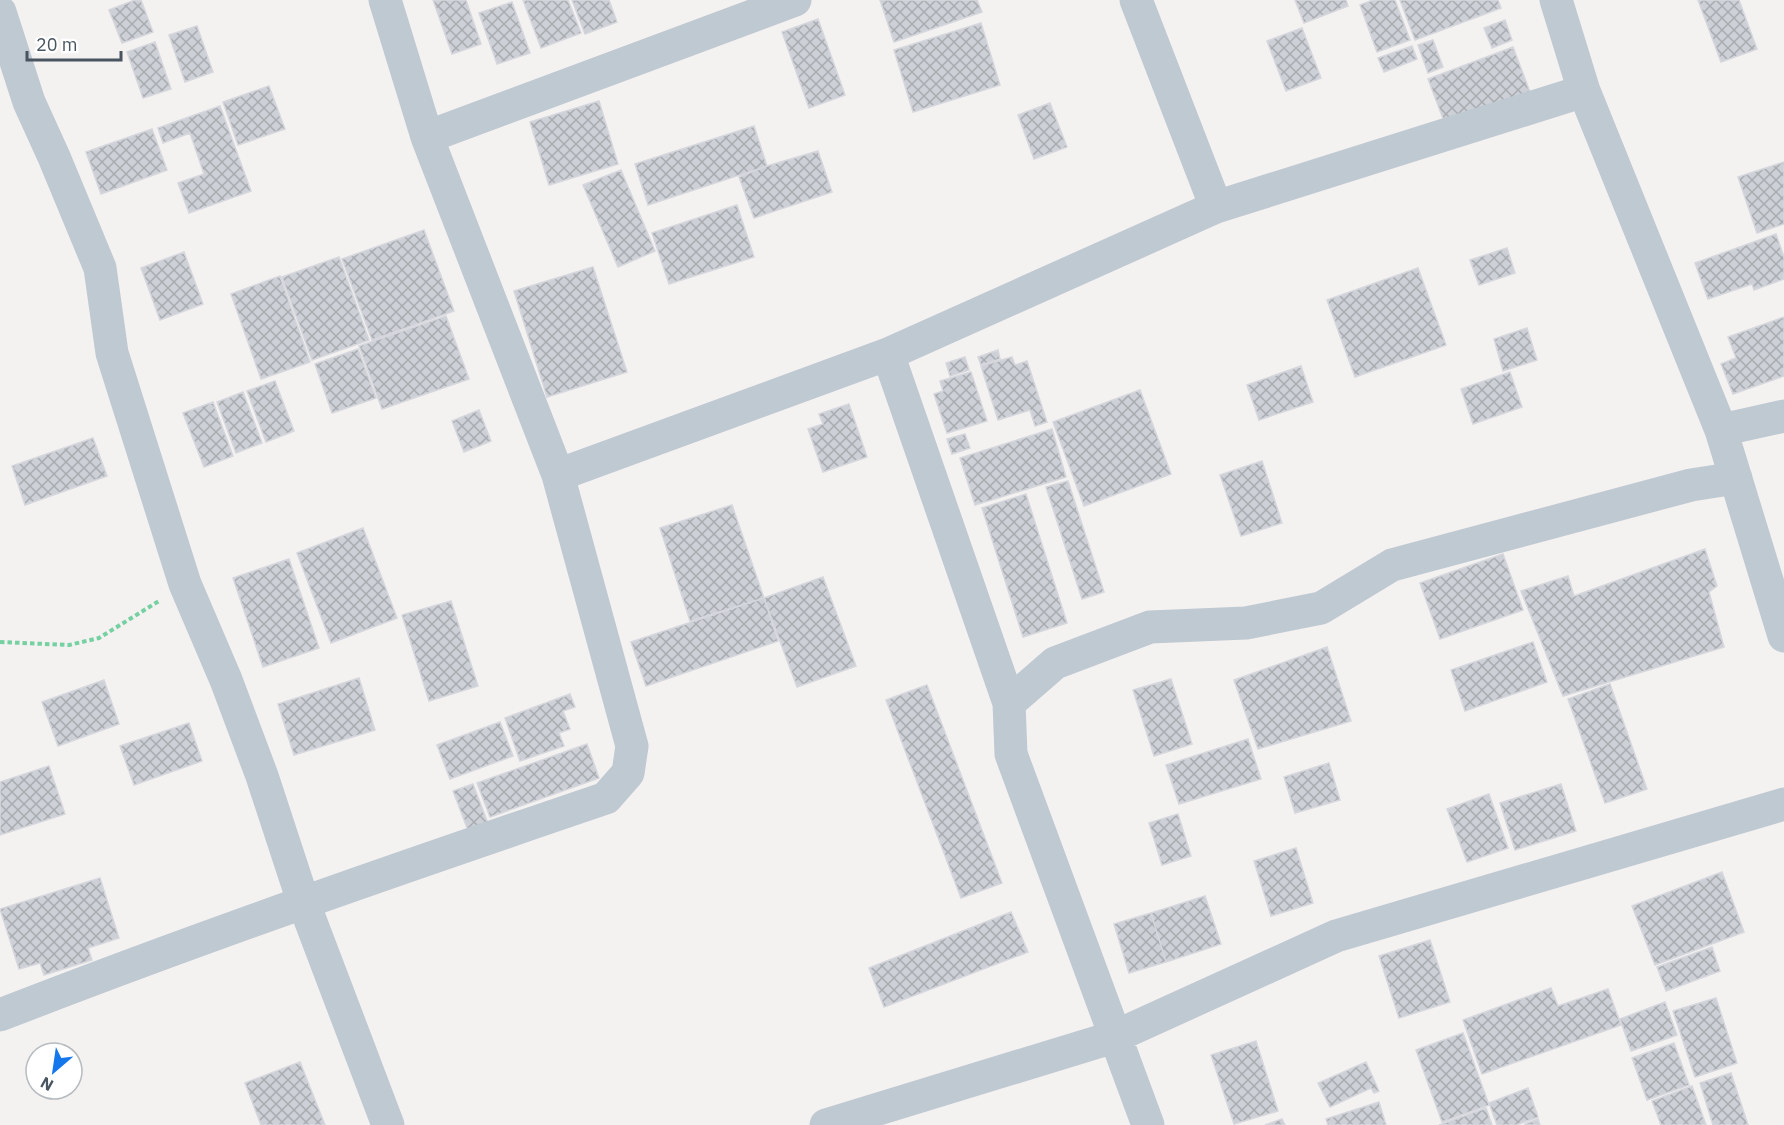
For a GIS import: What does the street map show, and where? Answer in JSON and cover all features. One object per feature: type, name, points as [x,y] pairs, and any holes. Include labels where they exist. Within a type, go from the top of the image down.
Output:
[{"type":"street","points":[[0,1015],[303,901],[606,798],[628,773],[632,746],[558,475],[427,137],[385,0]]},
{"type":"street","points":[[427,137],[795,0]]},
{"type":"street","points":[[1136,0],[1216,207]]},
{"type":"street","points":[[1556,0],[1584,91],[1721,430],[1784,636]]},
{"type":"street","points":[[0,12],[29,102],[100,268],[112,353],[185,584],[226,680],[262,776],[303,901],[388,1125]]},
{"type":"street","points":[[558,475],[888,354],[1216,207],[1584,91]]},
{"type":"street","points":[[888,354],[1009,703],[1011,754],[1148,1125]]},
{"type":"street","points":[[1721,430],[1784,416]]},
{"type":"street","points":[[1009,703],[1055,663],[1150,627],[1246,623],[1321,609],[1392,565],[1691,485],[1736,478]]},
{"type":"street","points":[[826,1125],[1114,1037],[1336,936],[1784,804]]},
{"type":"path","points":[[0,642],[69,645],[99,638],[185,584]]},
{"type":"building","points":[[141,0],[153,32],[122,43],[109,10]]},
{"type":"building","points":[[433,0],[466,0],[481,44],[452,54]]},
{"type":"building","points":[[523,0],[568,0],[581,33],[541,48]]},
{"type":"building","points":[[572,0],[609,0],[617,22],[585,34]]},
{"type":"building","points":[[880,0],[977,0],[982,12],[894,42]]},
{"type":"building","points":[[1295,0],[1346,0],[1348,6],[1304,23]]},
{"type":"building","points":[[1373,0],[1395,0],[1410,40],[1377,52],[1360,5]]},
{"type":"building","points":[[1400,0],[1498,0],[1501,8],[1415,40]]},
{"type":"building","points":[[1698,0],[1739,0],[1757,49],[1721,62]]},
{"type":"building","points":[[512,2],[530,53],[497,64],[479,13]]},
{"type":"building","points":[[818,19],[845,95],[809,108],[782,32]]},
{"type":"building","points":[[1505,20],[1512,40],[1492,48],[1484,28]]},
{"type":"building","points":[[981,23],[1000,85],[913,112],[894,50]]},
{"type":"building","points":[[197,26],[213,72],[185,82],[169,35]]},
{"type":"building","points":[[1302,28],[1321,78],[1286,91],[1267,41]]},
{"type":"building","points":[[1433,40],[1443,67],[1428,73],[1418,45]]},
{"type":"building","points":[[155,42],[171,89],[143,98],[127,52]]},
{"type":"building","points":[[1412,46],[1417,59],[1384,72],[1378,58]]},
{"type":"building","points":[[1513,47],[1530,92],[1445,124],[1428,79]]},
{"type":"building","points":[[269,86],[285,129],[238,145],[223,102]]},
{"type":"building","points":[[599,101],[618,164],[549,185],[530,122]]},
{"type":"building","points":[[1050,103],[1067,147],[1034,159],[1018,115]]},
{"type":"building","points":[[220,106],[251,191],[189,213],[178,183],[204,174],[190,133],[163,143],[158,128]]},
{"type":"building","points":[[754,126],[767,166],[648,205],[635,164]]},
{"type":"building","points":[[152,129],[167,170],[101,194],[86,152]]},
{"type":"building","points":[[818,151],[832,192],[754,218],[739,177]]},
{"type":"building","points":[[1784,162],[1784,224],[1757,233],[1738,177]]},
{"type":"building","points":[[621,170],[655,251],[618,267],[583,185]]},
{"type":"building","points":[[737,205],[754,257],[669,284],[652,233]]},
{"type":"building","points":[[424,230],[454,311],[372,340],[342,259]]},
{"type":"building","points":[[1776,234],[1784,257],[1784,279],[1754,290],[1752,284],[1708,299],[1695,263]]},
{"type":"building","points":[[1507,248],[1515,273],[1479,285],[1470,260]]},
{"type":"building","points":[[184,252],[203,304],[160,320],[141,268]]},
{"type":"building","points":[[339,257],[369,340],[312,360],[282,277]]},
{"type":"building","points":[[593,267],[627,372],[547,397],[514,291]]},
{"type":"building","points":[[1418,268],[1446,345],[1355,377],[1327,300]]},
{"type":"building","points":[[280,276],[310,362],[261,379],[231,294]]},
{"type":"building","points":[[446,316],[469,379],[382,409],[359,346]]},
{"type":"building","points":[[1784,317],[1784,376],[1733,394],[1721,364],[1736,358],[1728,337]]},
{"type":"building","points":[[1527,328],[1537,360],[1503,371],[1494,339]]},
{"type":"building","points":[[358,349],[376,398],[332,413],[315,364]]},
{"type":"building","points":[[998,350],[1000,359],[981,365],[978,357]]},
{"type":"building","points":[[965,357],[969,370],[950,376],[946,363]]},
{"type":"building","points":[[1012,357],[1015,365],[1027,361],[1047,422],[1035,426],[1030,410],[998,420],[981,366]]},
{"type":"building","points":[[1301,366],[1313,402],[1259,420],[1247,385]]},
{"type":"building","points":[[971,372],[987,421],[947,433],[934,394],[943,391],[940,381]]},
{"type":"building","points":[[1510,372],[1522,407],[1473,424],[1461,389]]},
{"type":"building","points":[[275,381],[294,431],[266,442],[247,391]]},
{"type":"building","points":[[1140,390],[1171,474],[1084,506],[1053,422]]},
{"type":"building","points":[[243,392],[262,443],[236,453],[217,402]]},
{"type":"building","points":[[213,402],[233,456],[204,467],[183,413]]},
{"type":"building","points":[[849,404],[867,457],[823,472],[808,429],[823,424],[819,414]]},
{"type":"building","points":[[479,410],[491,441],[464,452],[452,421]]},
{"type":"building","points":[[1052,429],[1066,477],[975,505],[960,458]]},
{"type":"building","points":[[965,434],[970,448],[952,454],[947,439]]},
{"type":"building","points":[[93,438],[107,476],[25,505],[12,466]]},
{"type":"building","points":[[1262,461],[1282,523],[1241,536],[1220,475]]},
{"type":"building","points":[[1068,481],[1104,592],[1082,599],[1046,487]]},
{"type":"building","points":[[1026,494],[1067,623],[1023,637],[982,508]]},
{"type":"building","points":[[732,505],[764,598],[690,621],[660,528]]},
{"type":"building","points":[[363,528],[397,618],[331,643],[297,553]]},
{"type":"building","points":[[1705,549],[1717,586],[1709,592],[1724,647],[1563,696],[1521,591],[1568,576],[1574,596]]},
{"type":"building","points":[[1503,554],[1523,610],[1440,639],[1420,583]]},
{"type":"building","points":[[289,559],[319,648],[263,667],[233,578]]},
{"type":"building","points":[[823,577],[856,666],[797,687],[764,598]]},
{"type":"building","points":[[764,598],[778,641],[646,686],[631,642]]},
{"type":"building","points":[[451,601],[478,686],[429,701],[402,615]]},
{"type":"building","points":[[1533,642],[1547,682],[1465,711],[1451,670]]},
{"type":"building","points":[[1327,647],[1351,721],[1258,749],[1234,680]]},
{"type":"building","points":[[359,678],[375,730],[294,755],[278,704]]},
{"type":"building","points":[[1171,679],[1192,744],[1154,756],[1133,690]]},
{"type":"building","points":[[104,680],[119,724],[58,746],[42,702]]},
{"type":"building","points":[[1610,684],[1647,789],[1605,803],[1568,699]]},
{"type":"building","points":[[927,685],[1002,883],[961,898],[886,700]]},
{"type":"building","points":[[570,694],[575,707],[563,711],[570,729],[559,733],[564,746],[520,761],[505,718]]},
{"type":"building","points":[[500,722],[513,756],[450,779],[437,745]]},
{"type":"building","points":[[189,723],[202,761],[134,785],[120,746]]},
{"type":"building","points":[[1248,739],[1261,779],[1179,804],[1166,765]]},
{"type":"building","points":[[587,744],[599,778],[490,817],[477,783]]},
{"type":"building","points":[[1329,763],[1340,800],[1295,813],[1284,777]]},
{"type":"building","points":[[49,766],[65,814],[0,835],[0,782]]},
{"type":"building","points":[[473,784],[489,826],[469,833],[453,791]]},
{"type":"building","points":[[1561,784],[1576,831],[1515,850],[1500,803]]},
{"type":"building","points":[[1489,794],[1508,848],[1467,862],[1447,809]]},
{"type":"building","points":[[1178,814],[1191,856],[1162,865],[1149,823]]},
{"type":"building","points":[[1296,848],[1313,903],[1271,916],[1254,861]]},
{"type":"building","points":[[1722,872],[1744,932],[1655,965],[1632,906]]},
{"type":"building","points":[[100,878],[119,938],[88,948],[92,960],[44,975],[40,963],[19,969],[0,909]]},
{"type":"building","points":[[1205,896],[1221,944],[1166,962],[1151,913]]},
{"type":"building","points":[[1011,912],[1028,952],[884,1007],[869,968]]},
{"type":"building","points":[[1151,913],[1166,962],[1129,973],[1114,924]]},
{"type":"building","points":[[1430,940],[1450,1002],[1399,1018],[1379,956]]},
{"type":"building","points":[[1712,947],[1720,971],[1666,991],[1657,967]]},
{"type":"building","points":[[1551,988],[1558,1006],[1608,989],[1621,1025],[1482,1074],[1463,1020]]},
{"type":"building","points":[[1716,998],[1737,1063],[1695,1077],[1673,1011]]},
{"type":"building","points":[[1665,1002],[1677,1035],[1631,1051],[1620,1019]]},
{"type":"building","points":[[1463,1033],[1489,1105],[1442,1122],[1416,1050]]},
{"type":"building","points":[[1256,1041],[1278,1111],[1234,1124],[1211,1055]]},
{"type":"building","points":[[1674,1043],[1689,1085],[1647,1100],[1632,1058]]},
{"type":"building","points":[[300,1062],[325,1125],[261,1125],[245,1083]]},
{"type":"building","points":[[1366,1062],[1379,1091],[1374,1093],[1371,1088],[1330,1107],[1318,1083]]},
{"type":"building","points":[[1731,1073],[1748,1125],[1713,1125],[1700,1083]]},
{"type":"building","points":[[1692,1086],[1706,1125],[1661,1125],[1652,1101]]},
{"type":"building","points":[[1528,1088],[1538,1117],[1516,1125],[1497,1125],[1489,1103]]},
{"type":"building","points":[[1379,1102],[1386,1125],[1328,1125],[1326,1119]]},
{"type":"building","points":[[1486,1108],[1492,1125],[1439,1125]]},
{"type":"building","points":[[1282,1119],[1285,1125],[1265,1125]]},
{"type":"building","points":[[1538,1119],[1540,1125],[1525,1125],[1525,1124]]}]
